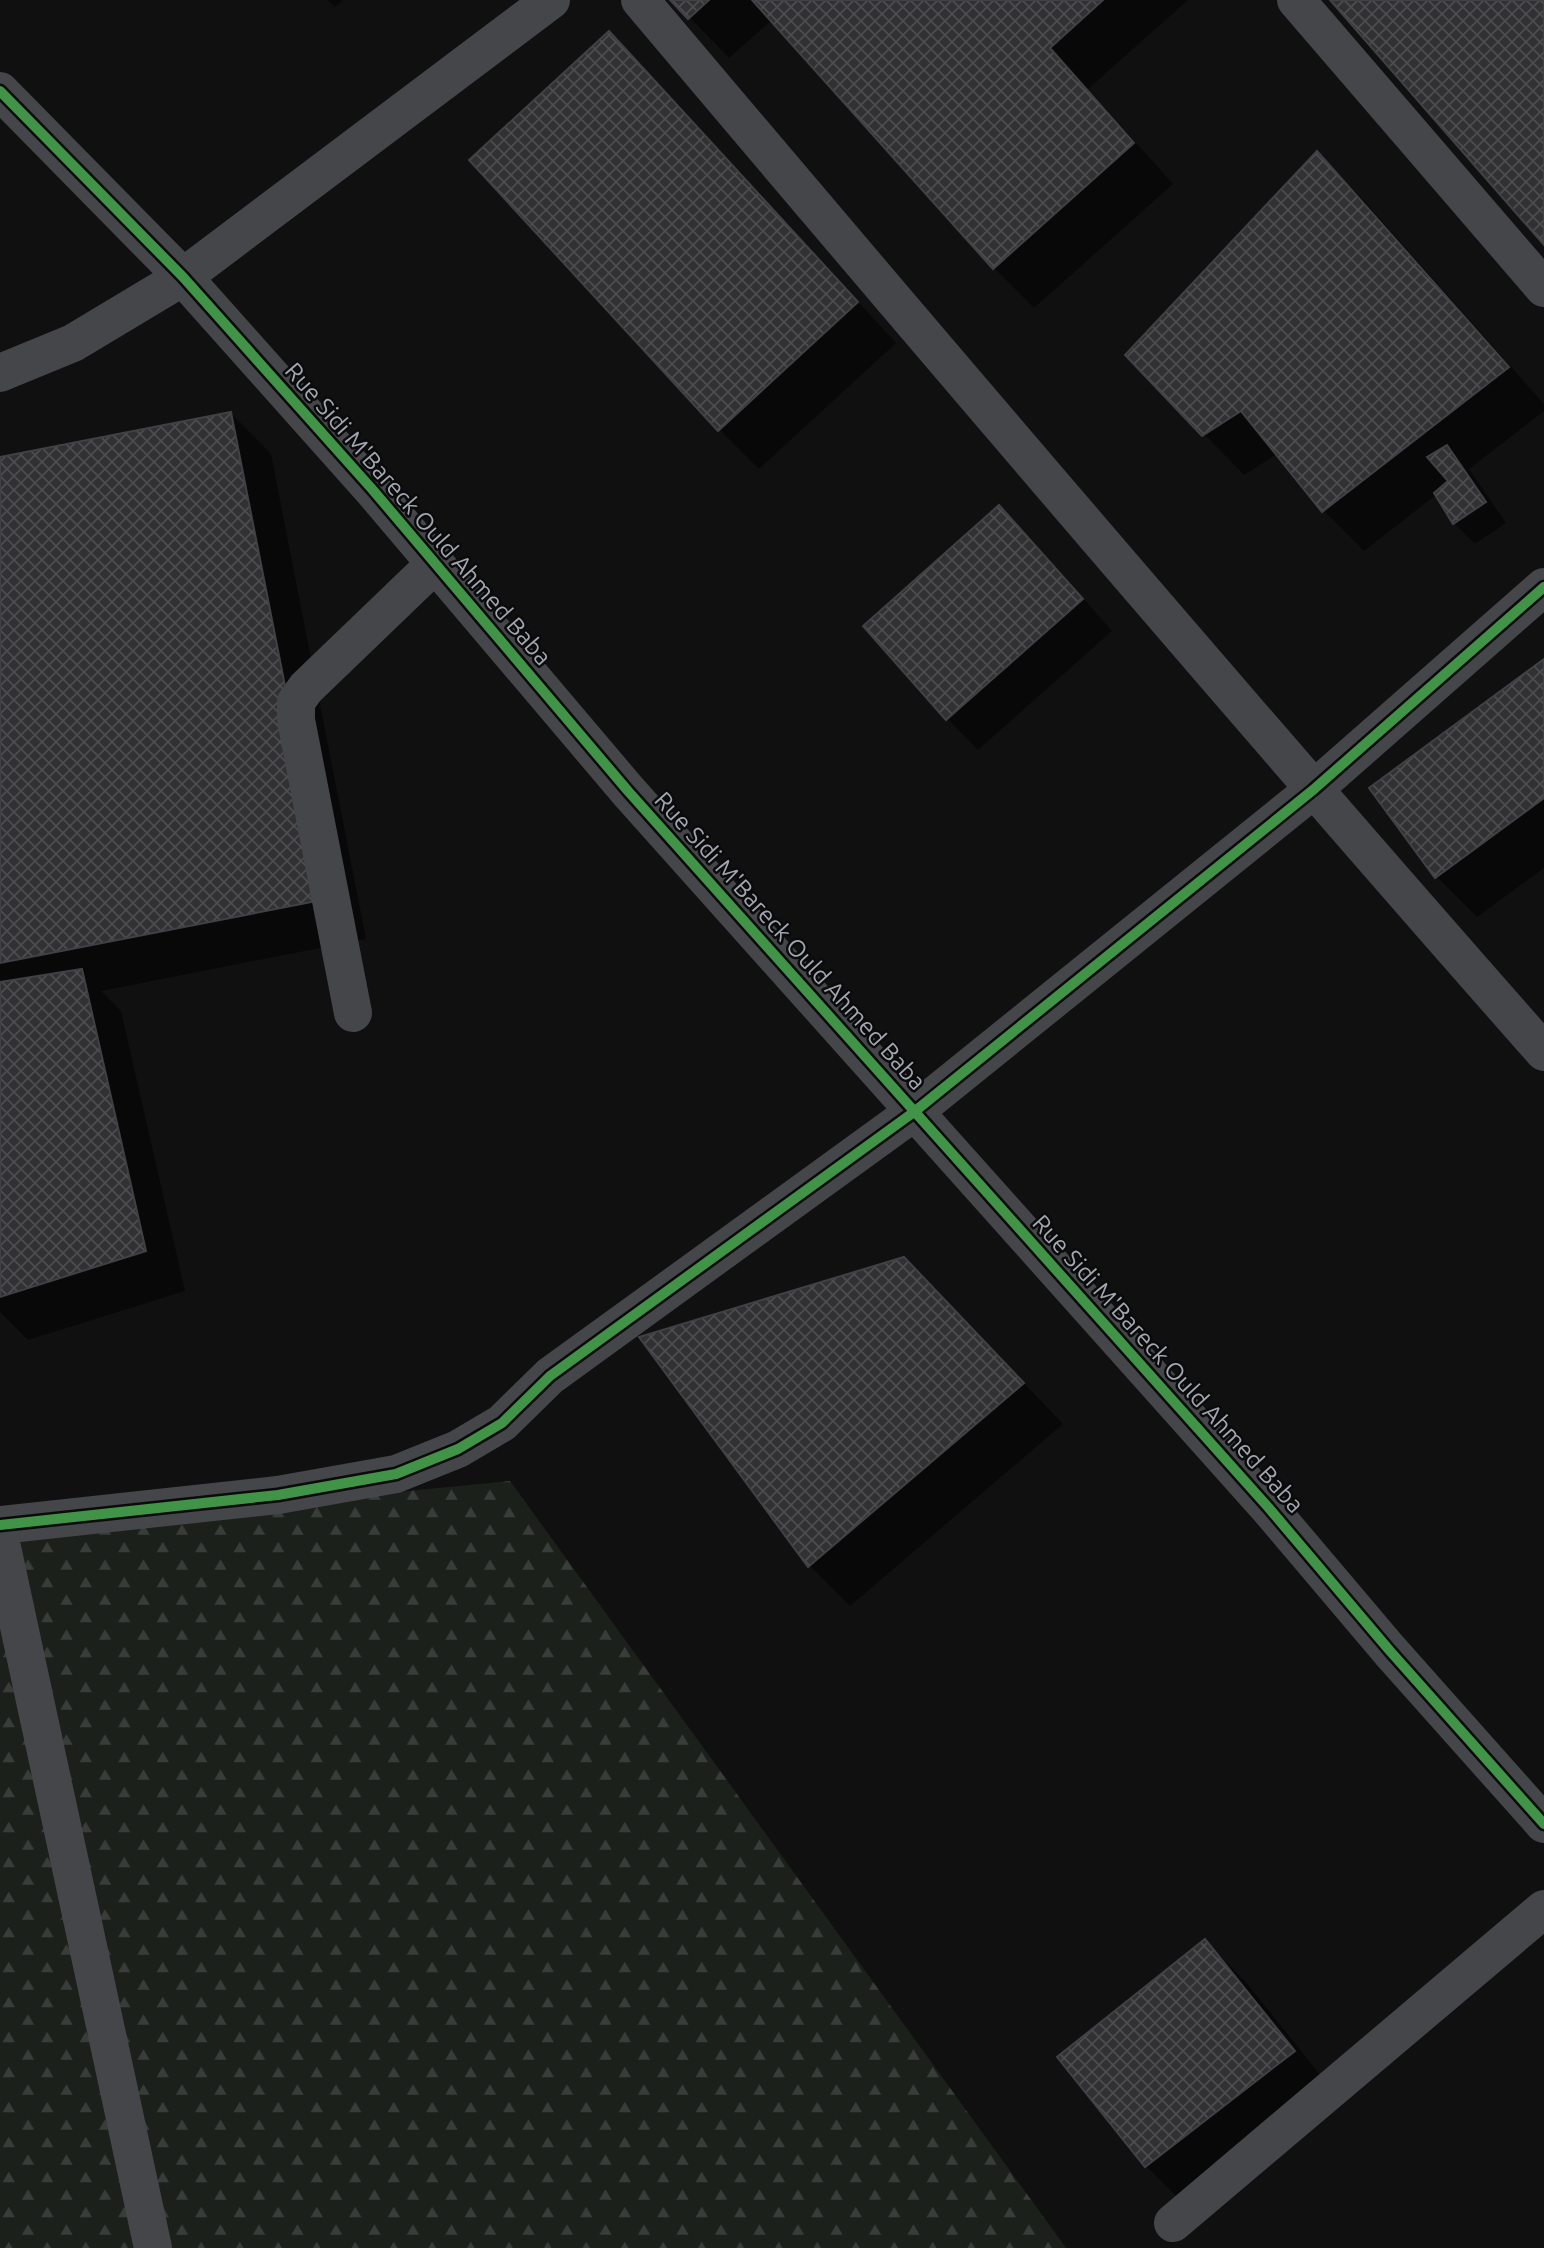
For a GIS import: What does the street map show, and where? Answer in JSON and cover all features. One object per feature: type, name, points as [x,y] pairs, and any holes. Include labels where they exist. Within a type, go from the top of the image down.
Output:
[{"type":"street","points":[[0,373],[73,343],[183,277],[551,0]]},
{"type":"street","points":[[640,0],[961,381],[1313,790],[1544,1052]]},
{"type":"street","points":[[1296,0],[1544,288]]},
{"type":"street","name":"Rue Sidi M'Bareck Ould Ahmed Baba","points":[[0,91],[183,277],[436,563],[628,791],[1285,1526],[1544,1824]]},
{"type":"street","points":[[354,1013],[296,720],[296,702],[306,688],[436,563]]},
{"type":"street","points":[[0,1525],[278,1495],[396,1474],[458,1449],[502,1423],[550,1376],[914,1112],[1313,790],[1544,587]]},
{"type":"street","points":[[0,1538],[153,2248]]},
{"type":"street","points":[[1173,2223],[1544,1909]]},
{"type":"green space","points":[[510,1481],[1066,2248],[0,2248],[0,1531]]},
{"type":"building","points":[[670,0],[709,0],[688,19]]},
{"type":"building","points":[[752,0],[1103,0],[1050,48],[1134,143],[993,269]]},
{"type":"building","points":[[1330,0],[1544,0],[1544,245]]},
{"type":"building","points":[[609,31],[858,302],[718,431],[469,160]]},
{"type":"building","points":[[1317,151],[1509,367],[1322,512],[1241,411],[1202,436],[1125,355]]},
{"type":"building","points":[[231,412],[327,899],[0,963],[0,457]]},
{"type":"building","points":[[1447,445],[1486,502],[1453,524],[1434,493],[1448,481],[1427,457]]},
{"type":"building","points":[[999,505],[1083,599],[946,720],[863,626]]},
{"type":"building","points":[[1544,659],[1544,798],[1435,878],[1369,788]]},
{"type":"building","points":[[82,969],[146,1251],[0,1297],[0,982]]},
{"type":"building","points":[[904,1257],[1024,1383],[808,1567],[639,1337]]},
{"type":"building","points":[[1205,1939],[1295,2051],[1145,2167],[1057,2057]]},
{"type":"cycle path","points":[[0,91],[183,277],[372,489],[628,791],[1268,1507],[1390,1651],[1544,1824]]},
{"type":"cycle path","points":[[0,1525],[278,1495],[396,1474],[458,1449],[502,1423],[550,1376],[914,1112],[1313,790],[1544,587]]}]
